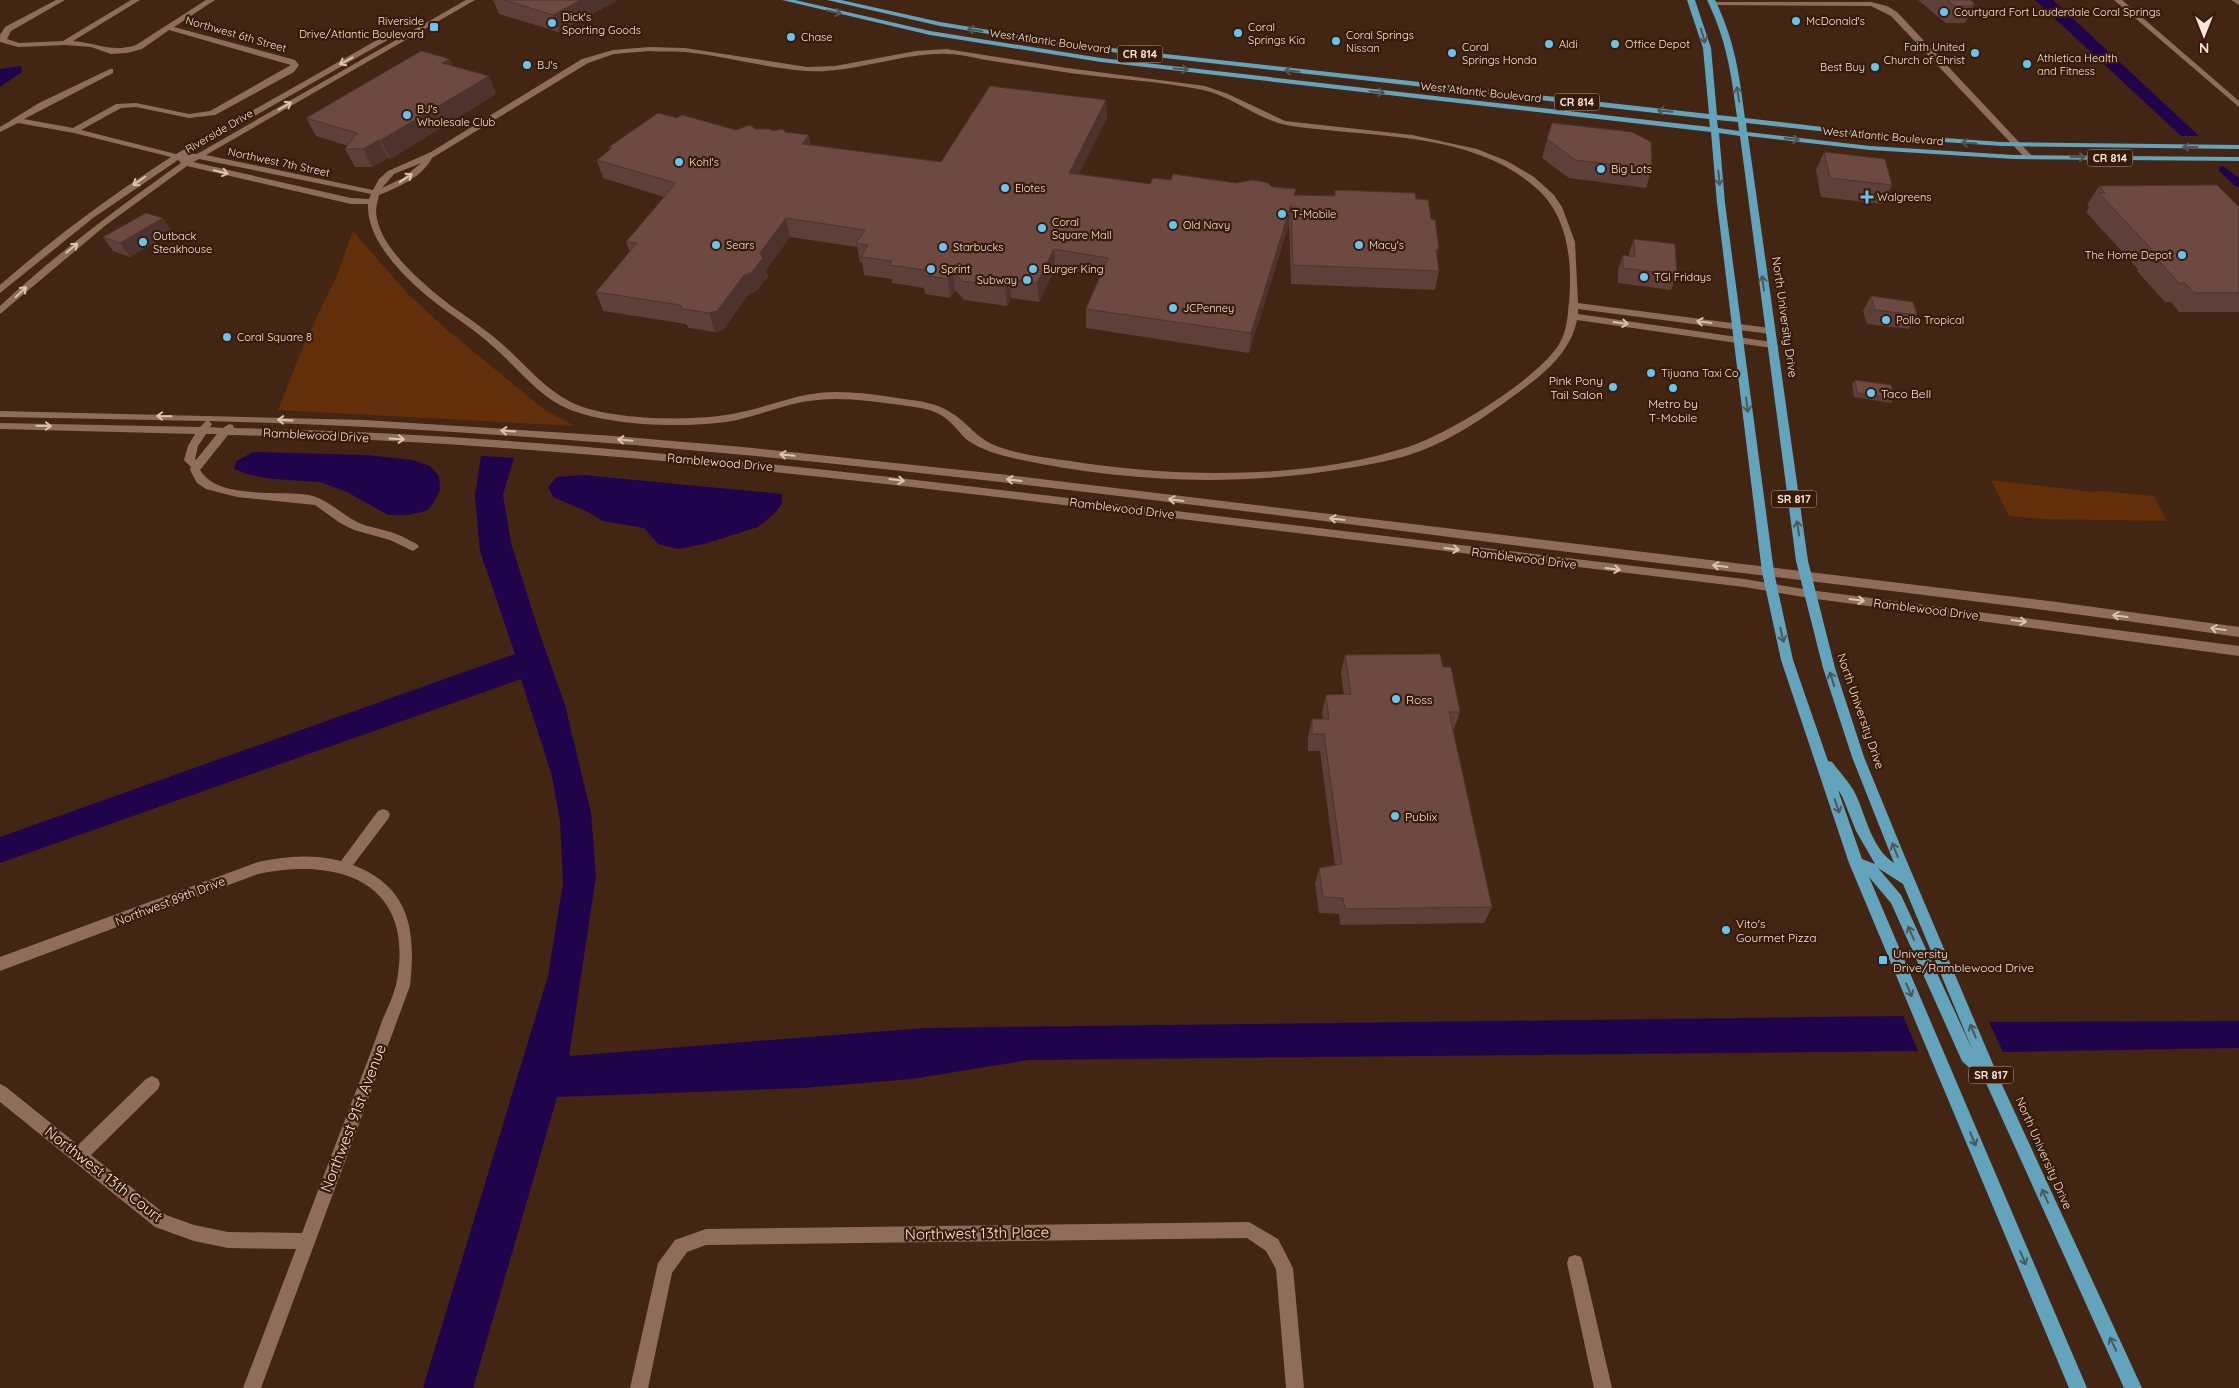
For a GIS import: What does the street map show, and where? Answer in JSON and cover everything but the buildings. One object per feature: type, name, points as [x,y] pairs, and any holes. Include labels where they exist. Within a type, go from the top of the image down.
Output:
[{"type":"main road","name":"West Atlantic Boulevard","points":[[786,0],[906,28],[1041,51],[1133,64],[1870,148],[2029,157],[2239,159]]},
{"type":"main road","name":"West Atlantic Boulevard","points":[[831,0],[940,24],[1105,50],[1714,116],[1907,139],[2018,145],[2239,147]]},
{"type":"main road","name":"SR 817","points":[[1691,0],[1699,11],[1707,48],[1721,203],[1768,572],[1787,660],[1856,863],[2078,1388]]},
{"type":"main road","points":[[1697,0],[1713,4]]},
{"type":"main road","name":"North University Drive","points":[[1713,4],[1724,27],[1733,58],[1805,577],[1829,668],[1858,757],[1993,1080],[2133,1388]]},
{"type":"main road","points":[[1711,17],[1724,27]]},
{"type":"main road","points":[[1820,758],[1848,793],[1861,827],[1881,862],[1910,882]]},
{"type":"main road","points":[[1856,863],[1870,868],[1896,899],[1966,1056],[1993,1080]]},
{"type":"street","points":[[61,0],[8,29],[3,36],[3,40],[18,45],[92,45],[111,52],[127,51],[139,47],[211,0]]},
{"type":"street","points":[[65,44],[136,0]]},
{"type":"street","name":"Riverside Drive","points":[[0,290],[71,231],[176,156],[454,0]]},
{"type":"street","name":"Riverside Drive","points":[[0,311],[41,273],[103,223],[186,163],[471,0]]},
{"type":"street","points":[[2118,0],[2239,105]]},
{"type":"street","points":[[2235,0],[2239,3]]},
{"type":"street","points":[[1713,4],[1727,11],[1871,4],[1884,8],[1894,14],[2029,157]]},
{"type":"street","name":"Northwest 6th Street","points":[[74,132],[119,106],[136,105],[189,116],[212,113],[291,70],[296,65],[292,62],[169,28]]},
{"type":"street","points":[[641,49],[685,50],[807,70],[835,68],[932,51],[958,52],[1059,69],[1205,88],[1222,92],[1266,116],[1284,123],[1438,142],[1472,150],[1497,160],[1539,185],[1556,203],[1563,215],[1573,246],[1572,316],[1566,340],[1558,355],[1536,375],[1454,430],[1423,446],[1381,458],[1316,470],[1247,475],[1189,476],[1079,466],[1000,451],[975,440],[945,413],[928,406],[834,395],[816,395],[787,401],[735,417],[704,421],[617,417],[584,412],[562,402],[491,339],[441,304],[396,262],[372,222],[372,202],[381,181],[396,169],[429,156],[585,61],[613,52],[641,49]]},
{"type":"street","points":[[0,130],[110,71]]},
{"type":"street","name":"Northwest 7th Street","points":[[16,120],[176,156],[197,156],[377,193]]},
{"type":"street","name":"Northwest 7th Street","points":[[176,156],[186,163],[351,201],[372,202]]},
{"type":"street","points":[[377,193],[411,175],[425,164],[429,156]]},
{"type":"street","points":[[1573,305],[1770,331]]},
{"type":"street","points":[[1572,316],[1772,344]]},
{"type":"street","name":"Ramblewood Drive","points":[[0,414],[236,417],[485,429],[845,460],[1768,572],[2239,632]]},
{"type":"street","points":[[197,466],[189,460],[193,446],[213,417]]},
{"type":"street","points":[[236,417],[197,466],[195,470],[201,480],[214,487],[237,493],[308,499],[319,502],[344,520],[358,527],[394,537],[413,547]]},
{"type":"street","name":"Ramblewood Drive","points":[[0,426],[226,430],[480,443],[849,475],[1771,588],[2239,651]]},
{"type":"street","points":[[345,866],[383,815]]},
{"type":"street","name":"Northwest 89th Drive","points":[[0,964],[258,868],[288,862],[316,862],[345,866]]},
{"type":"street","name":"Northwest 91st Avenue","points":[[252,1388],[403,986],[406,956],[403,924],[393,901],[376,883],[345,866]]},
{"type":"street","points":[[79,1155],[152,1084]]},
{"type":"street","name":"Northwest 13th Court","points":[[0,1092],[161,1221],[194,1233],[228,1240],[306,1241]]},
{"type":"street","name":"Northwest 13th Place","points":[[639,1388],[664,1269],[681,1246],[706,1237],[1239,1230],[1249,1230],[1272,1245],[1284,1268],[1295,1388]]},
{"type":"street","points":[[1575,1263],[1603,1388]]},
{"type":"shaded area","points":[[2035,0],[2053,0],[2199,136],[2181,136]]},
{"type":"shaded area","points":[[21,66],[22,72],[0,87],[0,69]]},
{"type":"shaded area","points":[[353,231],[408,294],[445,328],[546,411],[575,426],[278,410],[304,344],[337,275]]},
{"type":"shaded area","points":[[253,452],[367,455],[412,460],[430,466],[439,476],[440,490],[433,504],[426,511],[408,515],[388,515],[347,492],[320,482],[272,479],[250,475],[234,469],[237,461]]},
{"type":"shaded area","points":[[481,456],[514,458],[503,495],[511,543],[539,632],[565,705],[591,813],[596,876],[569,1056],[924,1028],[1903,1016],[1918,1051],[1028,1060],[912,1079],[803,1088],[557,1097],[473,1388],[423,1388],[548,976],[563,883],[560,821],[552,776],[521,679],[0,863],[0,837],[515,654],[480,551],[475,496]]},
{"type":"shaded area","points":[[583,475],[782,494],[782,504],[773,515],[758,527],[704,544],[678,549],[658,544],[644,528],[603,521],[588,512],[553,497],[548,487],[557,477]]},
{"type":"shaded area","points":[[1991,480],[2092,492],[2102,491],[2154,496],[2167,521],[2041,519],[2009,516]]},
{"type":"shaded area","points":[[2239,1021],[2239,1048],[2003,1052],[1989,1022]]},
{"type":"waterway","points":[[2223,169],[2239,184]]},
{"type":"place","name":"Courtyard Fort Lauderdale Coral Springs","points":[[1944,12]]},
{"type":"place","name":"McDonald's","points":[[1796,21]]},
{"type":"place","name":"Dick's Sporting Goods","points":[[552,23]]},
{"type":"place","name":"Riverside Drive/Atlantic Boulevard","points":[[434,27]]},
{"type":"place","name":"Coral Springs Kia","points":[[1238,33]]},
{"type":"place","name":"Chase","points":[[791,37]]},
{"type":"place","name":"Coral Springs Nissan","points":[[1336,41]]},
{"type":"place","name":"Aldi","points":[[1549,44]]},
{"type":"place","name":"Office Depot","points":[[1615,44]]},
{"type":"place","name":"Coral Springs Honda","points":[[1452,53]]},
{"type":"place","name":"Faith United Church of Christ","points":[[1975,53]]},
{"type":"place","name":"Athletica Health and Fitness","points":[[2027,64]]},
{"type":"place","name":"BJ's","points":[[527,65]]},
{"type":"place","name":"Best Buy","points":[[1875,67]]},
{"type":"place","name":"BJ's Wholesale Club","points":[[407,115]]},
{"type":"place","name":"Kohl's","points":[[679,162]]},
{"type":"place","name":"Big Lots","points":[[1601,169]]},
{"type":"place","name":"Elotes","points":[[1005,188]]},
{"type":"place","name":"Walgreens","points":[[1867,197]]},
{"type":"place","name":"T-Mobile","points":[[1282,214]]},
{"type":"place","name":"Old Navy","points":[[1173,225]]},
{"type":"place","name":"Coral Square Mall","points":[[1042,228]]},
{"type":"place","name":"Outback Steakhouse","points":[[143,242]]},
{"type":"place","name":"Sears","points":[[716,245]]},
{"type":"place","name":"Macy's","points":[[1359,245]]},
{"type":"place","name":"Starbucks","points":[[943,247]]},
{"type":"place","name":"The Home Depot","points":[[2182,255]]},
{"type":"place","name":"Sprint","points":[[931,269]]},
{"type":"place","name":"Burger King","points":[[1033,269]]},
{"type":"place","name":"TGI Fridays","points":[[1644,277]]},
{"type":"place","name":"Subway","points":[[1027,280]]},
{"type":"place","name":"JCPenney","points":[[1173,308]]},
{"type":"place","name":"Pollo Tropical","points":[[1886,320]]},
{"type":"place","name":"Coral Square 8","points":[[227,337]]},
{"type":"place","name":"Tijuana Taxi Co","points":[[1651,373]]},
{"type":"place","name":"Pink Pony Tail Salon","points":[[1613,387]]},
{"type":"place","name":"Metro by T-Mobile","points":[[1673,388]]},
{"type":"place","name":"Taco Bell","points":[[1871,393]]},
{"type":"place","name":"Ross","points":[[1396,699]]},
{"type":"place","name":"Publix","points":[[1395,816]]},
{"type":"place","name":"Vito's Gourmet Pizza","points":[[1726,930]]},
{"type":"place","name":"University Drive/Ramblewood Drive","points":[[1883,960]]}]
